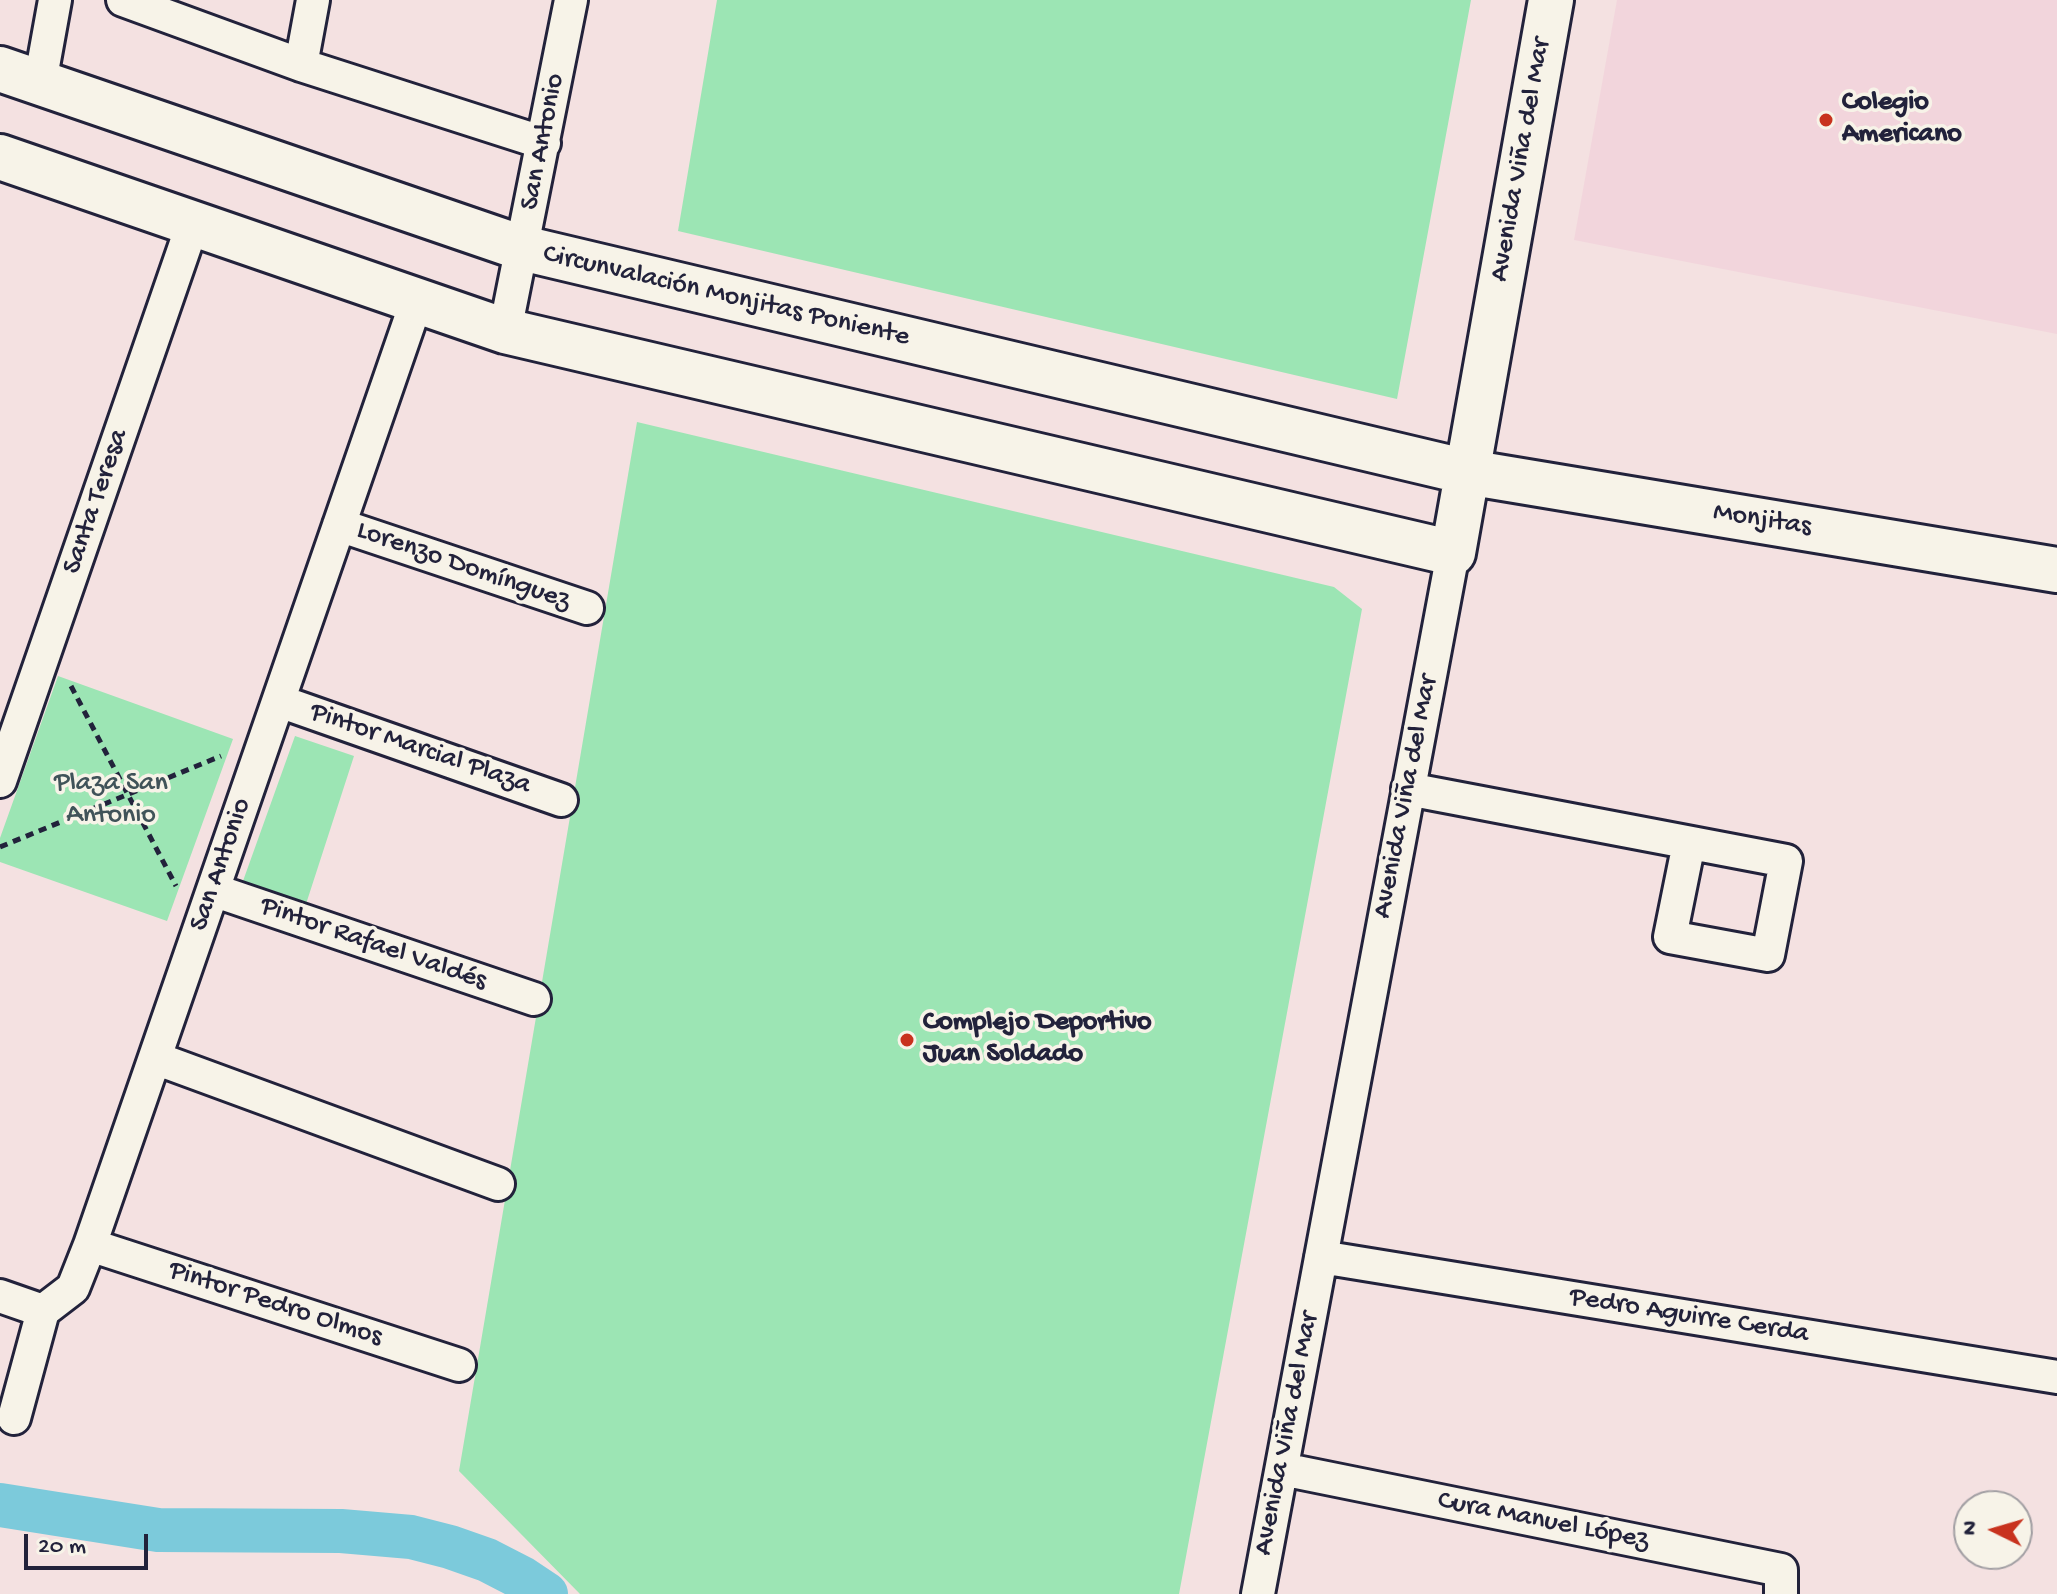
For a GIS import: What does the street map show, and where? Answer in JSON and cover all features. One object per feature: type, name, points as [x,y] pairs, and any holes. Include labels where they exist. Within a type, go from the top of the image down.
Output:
[{"type":"street","points":[[20,76],[55,0]]},
{"type":"street","points":[[123,0],[301,65],[544,143]]},
{"type":"street","points":[[301,65],[313,0]]},
{"type":"street","name":"San Antonio","points":[[505,331],[571,0]]},
{"type":"street","name":"Avenida Viña del Mar","points":[[1258,1594],[1453,553],[1551,0]]},
{"type":"street","name":"Circunvalación Monjitas Poniente","points":[[20,76],[522,248],[1467,472]]},
{"type":"street","points":[[0,157],[505,331],[1453,553]]},
{"type":"street","name":"Santa Teresa","points":[[0,781],[193,223]]},
{"type":"street","name":"San Antonio","points":[[43,1311],[73,1288],[90,1245],[417,300]]},
{"type":"street","name":"Monjitas","points":[[1467,472],[2057,570]]},
{"type":"street","name":"Lorenzo Domínguez","points":[[339,525],[587,608]]},
{"type":"street","name":"Pintor Marcial Plaza","points":[[279,701],[561,800]]},
{"type":"street","points":[[1408,789],[1689,843]]},
{"type":"street","name":"Pintor Rafael Valdés","points":[[213,890],[534,999]]},
{"type":"street","points":[[155,1058],[498,1184]]},
{"type":"street","name":"Pintor Pedro Olmos","points":[[90,1245],[459,1365]]},
{"type":"street","name":"Pedro Aguirre Cerda","points":[[1321,1257],[2057,1377]]},
{"type":"street","points":[[0,1296],[43,1311],[14,1418]]},
{"type":"street","name":"Cura Manuel López","points":[[1282,1469],[1781,1570],[1781,1594]]},
{"type":"path","points":[[48,643],[199,931]]},
{"type":"path","points":[[0,847],[265,739]]},
{"type":"shaded area","name":"Colegio Americano","points":[[1617,0],[2057,0],[2057,334],[1574,240]]},
{"type":"green space","points":[[717,0],[1471,0],[1397,399],[678,231]]},
{"type":"green space","name":"Complejo Deportivo Juan Soldado","points":[[637,422],[1334,587],[1362,609],[1179,1594],[580,1594],[459,1471]]},
{"type":"green space","name":"Plaza San Antonio","points":[[58,676],[233,739],[167,921],[0,862],[0,838]]},
{"type":"green space","points":[[295,736],[354,756],[306,904],[243,881]]},
{"type":"waterway","points":[[0,1505],[158,1530],[341,1531],[411,1537],[487,1560],[546,1594]]},
{"type":"place","name":"Colegio Americano","points":[[1826,120]]},
{"type":"place","name":"Complejo Deportivo Juan Soldado","points":[[907,1040]]}]
